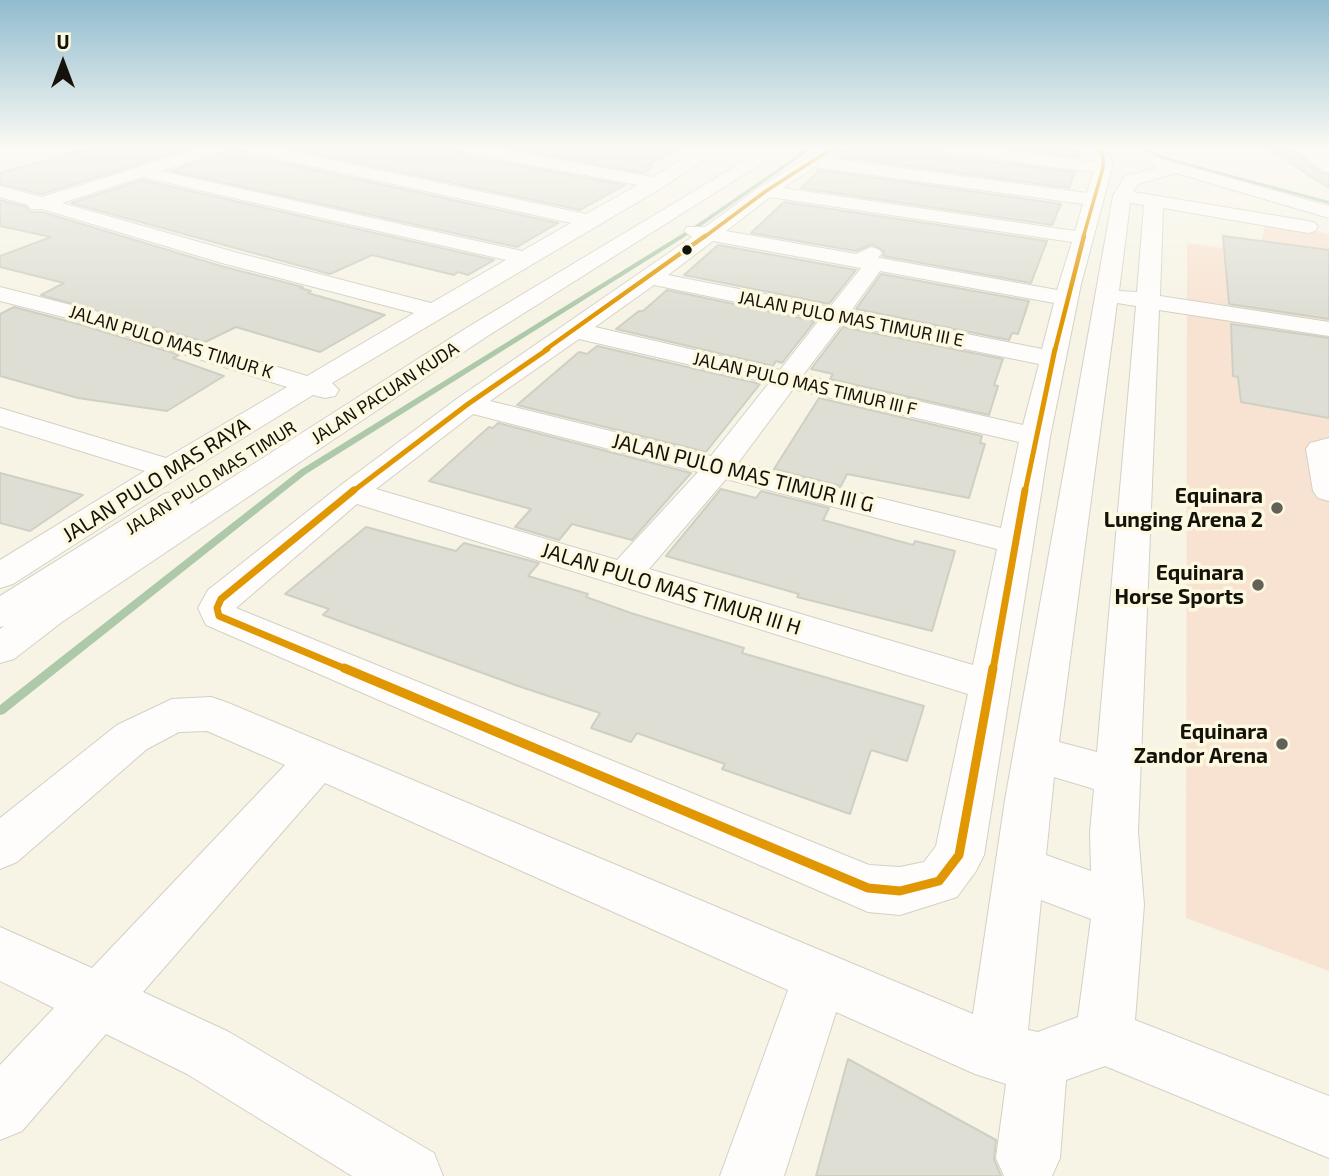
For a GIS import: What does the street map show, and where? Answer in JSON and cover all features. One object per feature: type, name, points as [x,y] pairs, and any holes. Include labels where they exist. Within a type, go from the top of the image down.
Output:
[{"type":"street","points":[[37,203],[230,258],[434,311]]},
{"type":"street","points":[[10,214],[44,203]]},
{"type":"street","points":[[282,203],[526,258]]},
{"type":"street","points":[[508,203],[590,221]]},
{"type":"street","name":"JALAN PULO MAS TIMUR","points":[[0,614],[239,475],[326,390],[434,311],[622,203]]},
{"type":"street","name":"JALAN PULO MAS TIMUR","points":[[326,390],[470,313],[643,203]]},
{"type":"street","name":"JALAN PACUAN KUDA","points":[[0,649],[239,475],[693,203]]},
{"type":"street","points":[[748,203],[710,229],[650,278],[468,404],[352,492],[221,598],[217,608],[219,617],[868,888],[900,891],[939,881],[959,855],[1035,437],[1052,359],[1084,238],[1106,203]]},
{"type":"street","points":[[845,203],[1084,238]]},
{"type":"street","points":[[624,575],[719,467],[923,203]]},
{"type":"street","points":[[1028,1158],[1017,1057],[1021,870],[1028,800],[1107,295],[1109,203]]},
{"type":"street","points":[[1105,1037],[1118,905],[1114,832],[1154,203]]},
{"type":"street","points":[[1165,203],[1329,231]]},
{"type":"street","points":[[1297,203],[1329,212]]},
{"type":"street","points":[[666,220],[883,254],[1068,291]]},
{"type":"street","name":"JALAN PULO MAS TIMUR III E","points":[[650,278],[1052,359]]},
{"type":"street","name":"JALAN PULO MAS TIMUR K","points":[[0,294],[91,317],[326,390]]},
{"type":"street","points":[[1107,295],[1329,329]]},
{"type":"street","name":"JALAN PULO MAS TIMUR III F","points":[[574,330],[1035,437]]},
{"type":"street","name":"JALAN PULO MAS RAYA","points":[[1,575],[170,469],[326,390]]},
{"type":"street","name":"JALAN PULO MAS TIMUR III G","points":[[468,404],[1017,543]]},
{"type":"street","points":[[0,417],[170,469]]},
{"type":"street","points":[[1329,447],[1321,449],[1329,491]]},
{"type":"street","points":[[1082,458],[1137,471]]},
{"type":"street","name":"JALAN PULO MAS TIMUR III H","points":[[352,492],[990,685]]},
{"type":"street","points":[[0,847],[132,737],[172,716],[211,714],[820,977],[1017,1057],[1105,1037],[1329,1127]]},
{"type":"street","points":[[1037,754],[1118,776]]},
{"type":"street","points":[[0,1109],[318,760]]},
{"type":"street","points":[[1021,870],[1118,905]]},
{"type":"street","points":[[0,953],[208,1053],[411,1176]]},
{"type":"street","points":[[752,1176],[820,977]]},
{"type":"shaded area","name":"Equinara Horse Sports","points":[[1266,220],[1329,234],[1329,971],[1186,918],[1187,243],[1259,253]]},
{"type":"building","points":[[0,203],[11,203],[26,207],[30,212],[42,212],[221,266],[303,287],[300,288],[311,291],[308,293],[385,315],[320,352],[236,327],[205,342],[41,295],[64,283],[0,267],[0,256],[51,237],[0,226]]},
{"type":"building","points":[[71,203],[243,203],[494,260],[468,275],[458,272],[454,275],[372,255],[330,274]]},
{"type":"building","points":[[316,203],[466,203],[558,223],[517,247]]},
{"type":"building","points":[[547,203],[593,203],[580,210]]},
{"type":"building","points":[[783,203],[790,203],[1047,241],[1031,283],[883,256],[884,251],[872,244],[856,251],[751,233]]},
{"type":"building","points":[[902,203],[1061,204],[1052,225]]},
{"type":"building","points":[[1223,236],[1329,250],[1329,319],[1229,304]]},
{"type":"building","points":[[718,245],[856,270],[829,304],[684,275]]},
{"type":"building","points":[[881,274],[1029,301],[1018,334],[1012,333],[1009,340],[856,309]]},
{"type":"building","points":[[667,290],[815,321],[782,363],[776,361],[773,366],[616,329],[639,311],[643,311]]},
{"type":"building","points":[[14,307],[179,355],[173,358],[224,376],[167,411],[78,398],[0,376],[0,314]]},
{"type":"building","points":[[1231,324],[1329,338],[1329,418],[1241,402],[1238,377],[1233,376]]},
{"type":"building","points":[[843,327],[1003,359],[994,385],[998,386],[989,415],[830,379],[833,374],[811,369]]},
{"type":"building","points":[[597,346],[760,384],[706,452],[517,405],[579,352],[587,354]]},
{"type":"building","points":[[819,398],[982,436],[980,443],[985,444],[969,498],[847,474],[841,486],[774,469]]},
{"type":"building","points":[[498,423],[691,473],[632,540],[572,524],[559,540],[515,527],[531,509],[429,481],[489,427],[493,428]]},
{"type":"building","points":[[0,473],[83,495],[30,531],[0,523]]},
{"type":"building","points":[[721,489],[756,498],[761,491],[829,508],[823,520],[913,545],[915,541],[955,551],[932,631],[797,597],[799,594],[666,556]]},
{"type":"building","points":[[366,527],[456,551],[464,543],[539,563],[528,576],[588,594],[586,597],[631,613],[744,648],[742,653],[924,706],[907,761],[871,750],[850,814],[722,769],[725,764],[637,733],[631,742],[591,728],[600,713],[323,615],[329,609],[285,594]]},
{"type":"building","points":[[848,1059],[996,1140],[994,1159],[1001,1176],[816,1176]]},
{"type":"waterway","points":[[0,711],[303,472],[731,203]]},
{"type":"transit line","points":[[750,203],[650,278],[468,404],[352,492],[221,599],[217,608],[219,616],[868,888],[900,891],[939,881],[959,855],[1035,437],[1070,284],[1093,203]]},
{"type":"place","name":"Equinara Lunging Arena 2","points":[[1277,508]]},
{"type":"place","name":"Equinara Horse Sports","points":[[1258,585]]},
{"type":"place","name":"Equinara Zandor Arena","points":[[1282,744]]}]
